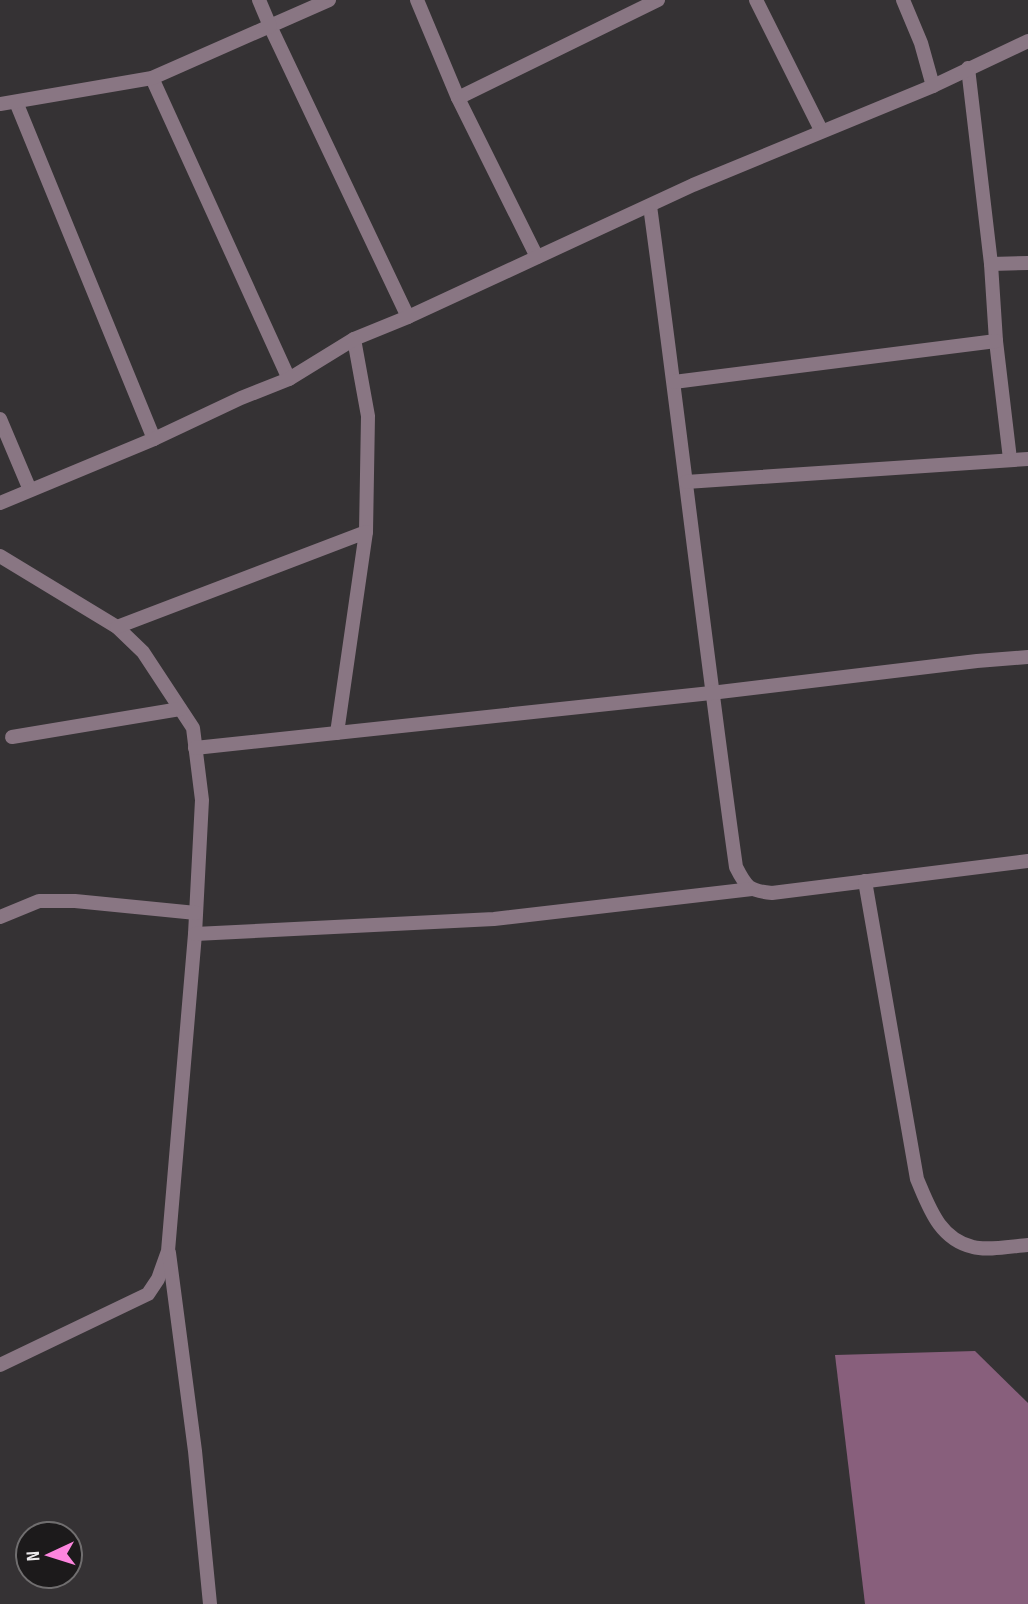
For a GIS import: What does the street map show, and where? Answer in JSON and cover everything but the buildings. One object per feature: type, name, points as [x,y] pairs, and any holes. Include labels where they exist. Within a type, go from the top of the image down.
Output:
[{"type":"street","points":[[259,0],[408,317]]},
{"type":"street","points":[[0,104],[152,78],[329,0]]},
{"type":"street","points":[[417,0],[458,99],[537,257]]},
{"type":"street","points":[[458,99],[658,0]]},
{"type":"street","points":[[756,0],[821,131]]},
{"type":"street","points":[[903,0],[921,43],[933,86]]},
{"type":"street","points":[[0,503],[289,379],[354,339],[408,317],[693,185],[933,86],[1028,41]]},
{"type":"street","points":[[968,68],[1010,459]]},
{"type":"street","points":[[152,78],[289,379]]},
{"type":"street","points":[[16,102],[154,439]]},
{"type":"street","points":[[650,206],[711,692],[736,867],[743,882],[752,889]]},
{"type":"street","points":[[991,264],[1028,263]]},
{"type":"street","points":[[337,733],[366,532],[368,416],[354,339]]},
{"type":"street","points":[[674,382],[996,341]]},
{"type":"street","points":[[0,419],[30,489]]},
{"type":"street","points":[[686,482],[1028,459]]},
{"type":"street","points":[[117,627],[366,532]]},
{"type":"street","points":[[0,556],[117,627],[142,652],[193,728],[202,800],[195,934],[168,1251],[195,1451],[210,1604]]},
{"type":"street","points":[[195,748],[1028,657]]},
{"type":"street","points":[[12,737],[180,709]]},
{"type":"street","points":[[195,934],[494,919],[752,889],[772,892],[1028,861]]},
{"type":"street","points":[[865,881],[917,1178],[933,1217],[948,1236],[974,1248],[1028,1245]]},
{"type":"street","points":[[0,917],[39,901],[75,901],[196,913]]},
{"type":"street","points":[[0,1365],[148,1294],[158,1279],[168,1251]]},
{"type":"shaded area","points":[[975,1351],[1028,1403],[1028,1604],[865,1604],[835,1355]]}]
